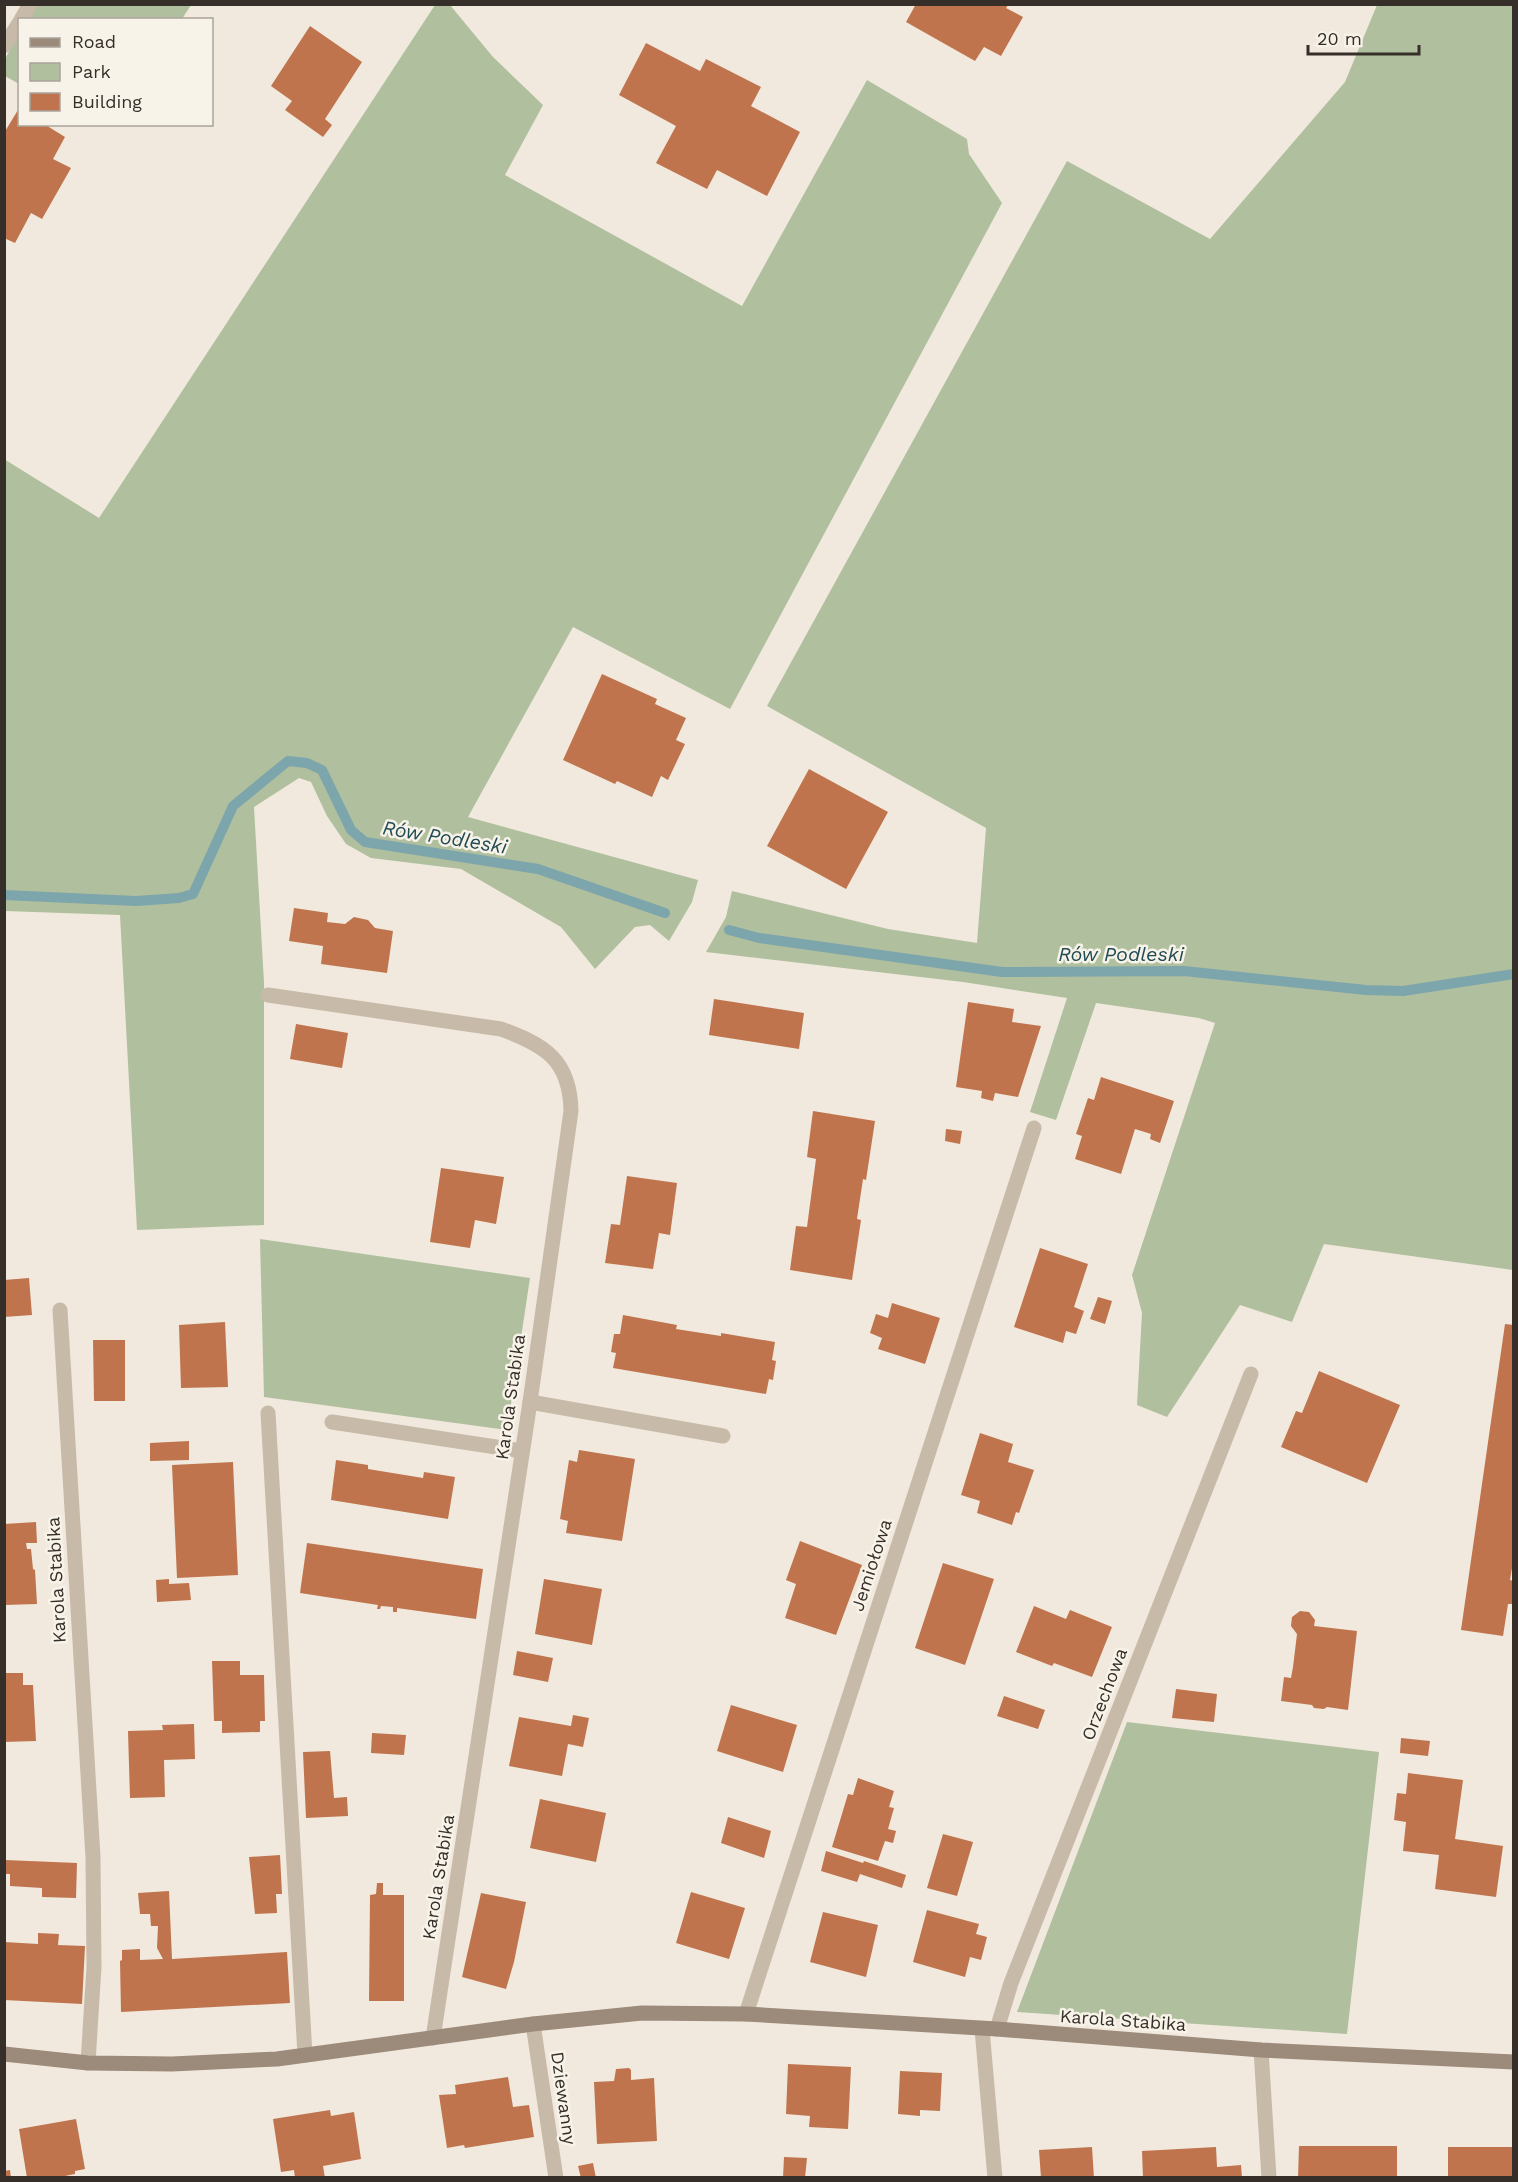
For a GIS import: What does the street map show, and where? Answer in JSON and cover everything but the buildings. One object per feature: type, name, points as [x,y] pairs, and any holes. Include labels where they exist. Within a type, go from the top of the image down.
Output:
[{"type":"street","points":[[22,18],[30,4]]},
{"type":"street","points":[[4,46],[18,24]]},
{"type":"street","name":"Karola Stabika","points":[[268,995],[501,1029],[531,1040],[550,1054],[567,1078],[571,1092],[571,1111],[530,1402],[433,2038]]},
{"type":"street","name":"Jemiołowa","points":[[746,2014],[1034,1128]]},
{"type":"street","name":"Karola Stabika","points":[[60,1310],[93,1857],[94,1967],[88,2063]]},
{"type":"street","name":"Orzechowa","points":[[989,2029],[1011,1983],[1251,1374]]},
{"type":"street","points":[[530,1402],[723,1436]]},
{"type":"street","points":[[268,1413],[305,2055]]},
{"type":"street","points":[[332,1422],[522,1451]]},
{"type":"street","name":"Karola Stabika","points":[[4,2054],[88,2063],[172,2064],[277,2059],[533,2024],[642,2013],[746,2014],[989,2029],[1261,2050],[1514,2062]]},
{"type":"street","name":"Dziewanny","points":[[533,2024],[556,2178]]},
{"type":"street","points":[[989,2029],[995,2178]]},
{"type":"street","points":[[1261,2050],[1269,2178]]},
{"type":"green space","points":[[36,5],[191,5],[183,18],[29,18]]},
{"type":"green space","points":[[435,5],[450,5],[493,57],[543,105],[505,175],[742,306],[867,80],[967,139],[969,154],[1002,203],[730,709],[573,627],[468,817],[698,880],[692,902],[669,941],[650,925],[635,927],[595,969],[561,927],[461,869],[371,858],[346,844],[327,816],[311,782],[299,778],[254,807],[264,983],[264,1225],[137,1230],[120,915],[5,911],[4,459],[99,518]]},
{"type":"green space","points":[[1377,5],[1513,5],[1513,1270],[1324,1244],[1292,1322],[1240,1305],[1167,1417],[1137,1405],[1142,1313],[1132,1275],[1215,1023],[1199,1018],[1096,1003],[1056,1120],[1030,1112],[1067,998],[963,982],[706,952],[726,917],[732,891],[888,929],[977,943],[986,828],[767,706],[1067,161],[1210,239],[1345,82]]},
{"type":"green space","points":[[18,35],[18,83],[5,76],[5,59]]},
{"type":"green space","points":[[260,1239],[530,1278],[507,1430],[264,1397]]},
{"type":"green space","points":[[1127,1722],[1379,1752],[1347,2034],[1017,2012]]},
{"type":"waterway","name":"Rów Podleski","points":[[4,895],[136,901],[179,898],[193,894],[233,806],[288,761],[307,763],[322,770],[351,830],[365,842],[538,869],[665,913]]},
{"type":"waterway","name":"Rów Podleski","points":[[729,930],[759,938],[1002,972],[1184,971],[1366,990],[1403,991],[1514,974]]}]
